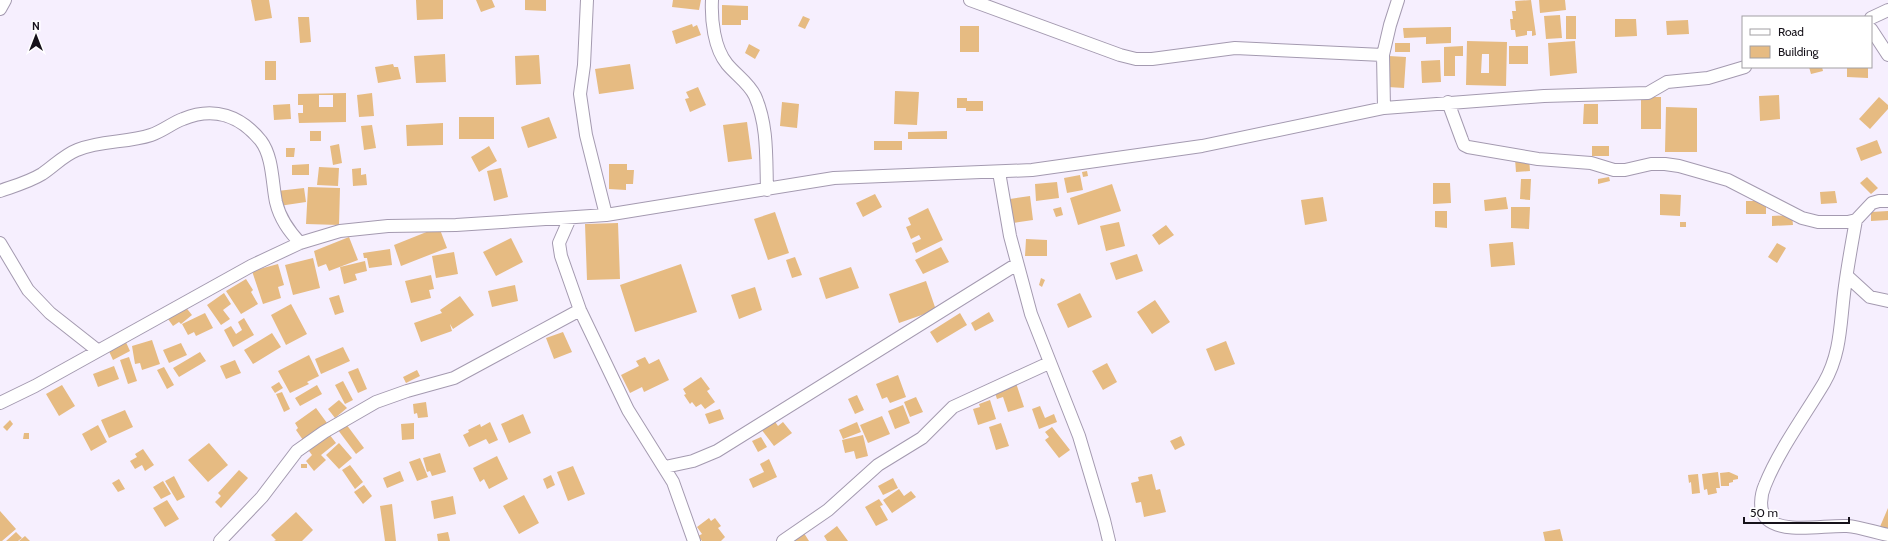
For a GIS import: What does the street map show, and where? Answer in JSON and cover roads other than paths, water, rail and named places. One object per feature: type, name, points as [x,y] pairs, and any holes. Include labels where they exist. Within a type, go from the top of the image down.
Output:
[{"type":"street","points":[[0,9],[5,0]]},
{"type":"street","points":[[587,0],[584,65],[580,94],[586,135],[606,216]]},
{"type":"street","points":[[712,0],[711,14],[718,45],[726,63],[746,83],[755,96],[766,131],[767,190]]},
{"type":"street","points":[[970,0],[1120,55],[1136,59],[1152,59],[1235,48],[1383,55]]},
{"type":"street","points":[[1384,108],[1383,55],[1398,0]]},
{"type":"street","points":[[1872,18],[1888,10]]},
{"type":"street","points":[[1872,31],[1888,55]]},
{"type":"street","points":[[0,403],[35,386],[97,350],[161,317],[252,266],[300,243],[340,231],[388,226],[456,226],[606,216],[834,178],[999,172],[1039,169],[1202,146],[1384,108],[1544,96],[1648,94],[1667,82],[1708,78],[1742,68]]},
{"type":"street","points":[[1448,102],[1462,140],[1468,147],[1538,159],[1590,162],[1614,170],[1626,170],[1651,164],[1679,166],[1728,180],[1802,218],[1826,223],[1856,220]]},
{"type":"street","points":[[0,190],[33,179],[76,150],[102,143],[145,137],[156,133],[184,118],[195,115],[208,113],[223,114],[238,119],[262,142],[268,157],[276,203],[281,217],[288,229],[300,243]]},
{"type":"street","points":[[999,172],[1017,264],[1031,314],[1079,436],[1109,541]]},
{"type":"street","points":[[1888,200],[1878,200],[1872,203],[1856,220],[1837,356],[1825,381],[1764,485],[1761,508],[1763,515],[1767,519],[1790,528],[1848,526],[1888,535]]},
{"type":"street","points":[[570,218],[559,243],[561,256],[580,310],[628,410],[665,467],[694,541]]},
{"type":"street","points":[[0,243],[28,290],[50,313],[97,350]]},
{"type":"street","points":[[665,467],[693,461],[718,452],[1017,264]]},
{"type":"street","points":[[1847,276],[1870,297],[1888,300]]},
{"type":"street","points":[[220,541],[262,497],[297,452],[324,432],[376,402],[407,391],[454,378],[580,310]]},
{"type":"street","points":[[782,541],[828,510],[878,464],[922,438],[953,407],[1049,363]]}]
